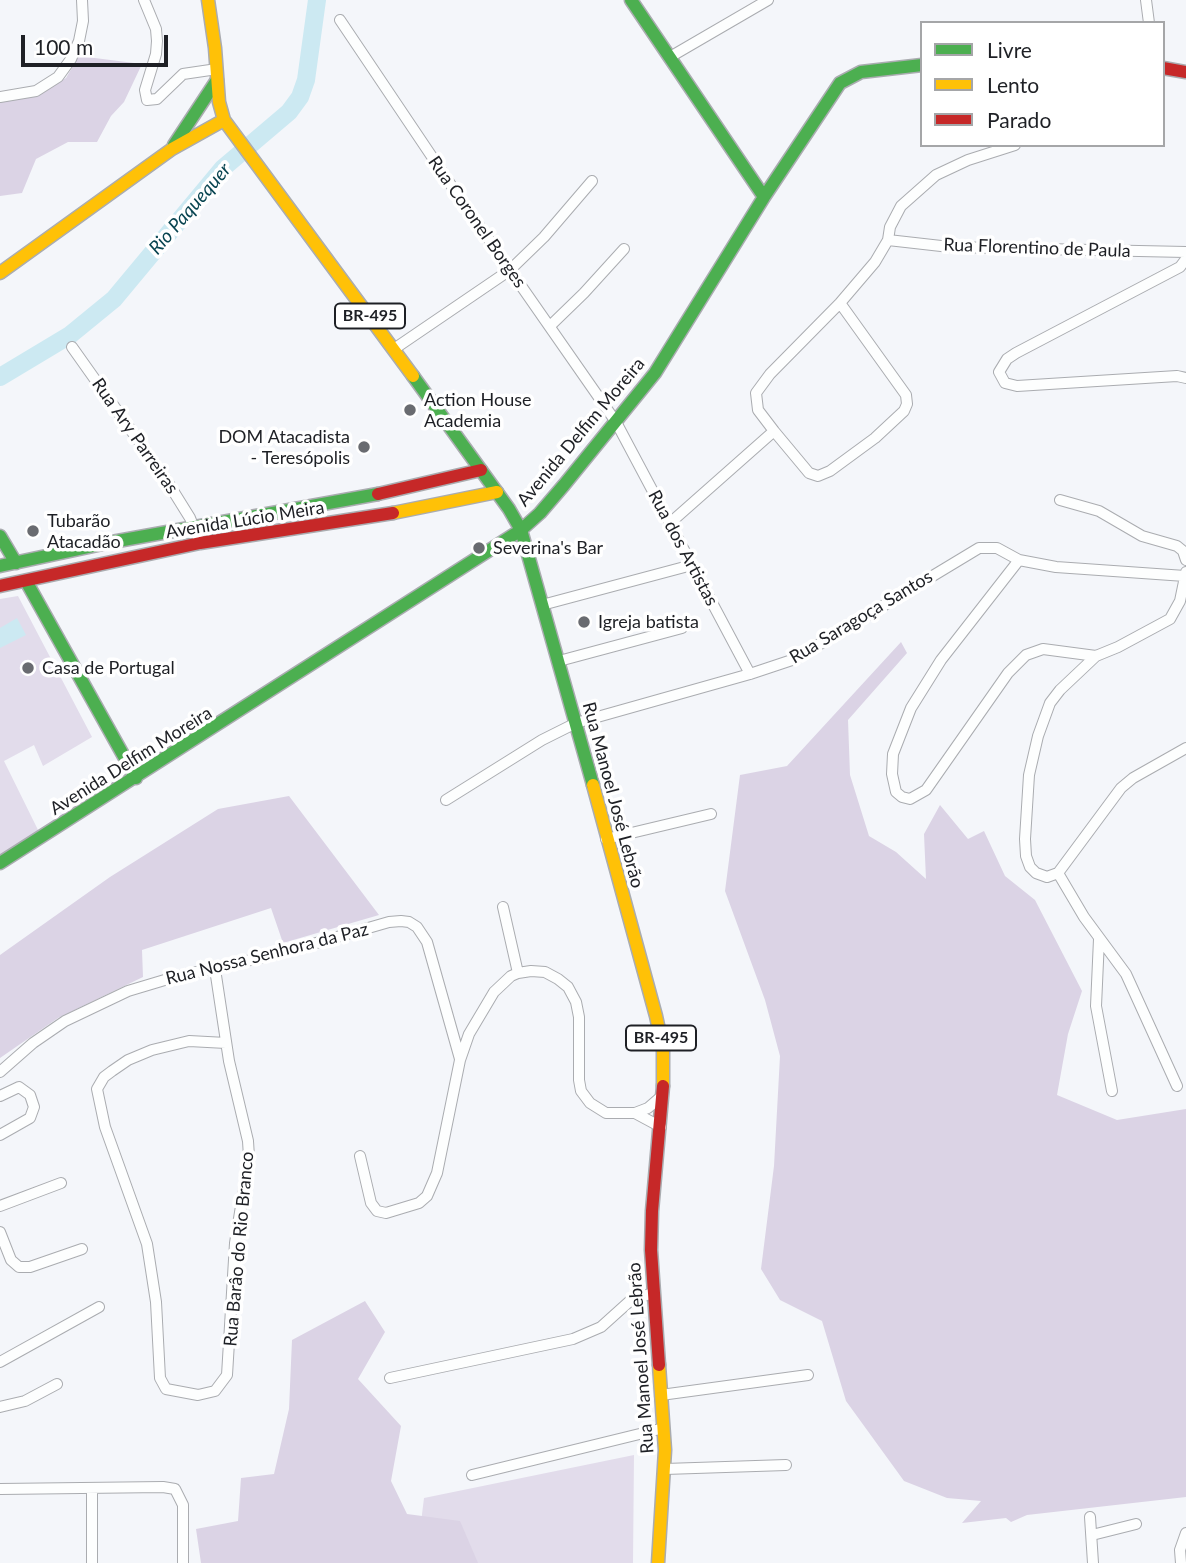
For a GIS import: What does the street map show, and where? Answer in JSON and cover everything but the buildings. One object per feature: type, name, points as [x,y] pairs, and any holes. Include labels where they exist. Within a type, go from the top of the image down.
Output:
[{"type":"main road","name":"BR-495","points":[[208,0],[219,102],[228,126]]},
{"type":"main road","points":[[631,0],[764,197]]},
{"type":"main road","name":"Avenida Delfim Moreira","points":[[0,863],[521,530],[556,494],[655,373],[764,197],[840,83],[861,72],[920,65]]},
{"type":"main road","points":[[1165,68],[1186,72]]},
{"type":"main road","points":[[172,149],[217,74]]},
{"type":"main road","points":[[0,273],[172,149],[228,126]]},
{"type":"main road","name":"Rua Manoel José Lebrão","points":[[228,126],[394,349],[497,492],[521,530],[660,1033],[664,1064],[663,1095],[652,1211],[653,1293],[665,1469],[658,1563]]},
{"type":"main road","name":"Avenida Lúcio Meira","points":[[0,566],[112,542],[364,497],[481,470]]},
{"type":"main road","name":"Avenida Lúcio Meira","points":[[0,586],[200,544],[371,518],[497,492]]},
{"type":"main road","points":[[364,497],[371,518]]},
{"type":"main road","points":[[0,536],[16,563]]},
{"type":"main road","points":[[26,581],[136,778]]},
{"type":"street","points":[[0,97],[36,92],[58,77],[71,60],[79,41],[83,20],[82,0]]},
{"type":"street","points":[[144,0],[154,21],[157,41],[145,98],[149,101],[157,99],[183,74],[217,74]]},
{"type":"street","points":[[670,57],[768,0]]},
{"type":"street","points":[[1146,0],[1149,21]]},
{"type":"street","name":"Rua Coronel Borges","points":[[340,20],[616,422]]},
{"type":"street","points":[[840,303],[906,395],[907,404],[904,411],[875,438],[830,471],[818,476],[809,474],[758,410],[756,393],[770,374],[840,303],[875,261],[888,240],[890,227],[901,206],[936,174],[1009,147]]},
{"type":"street","points":[[394,349],[510,270],[544,237],[592,181]]},
{"type":"street","name":"Rua Florentino de Paula","points":[[888,240],[950,247],[1186,252]]},
{"type":"street","points":[[550,327],[624,249]]},
{"type":"street","points":[[1186,259],[1180,267],[1016,353],[1007,359],[999,372],[1005,383],[1017,386],[1177,376],[1186,378]]},
{"type":"street","name":"Rua Ary Parreiras","points":[[72,346],[167,481],[195,527],[200,544]]},
{"type":"street","name":"Rua dos Artistas","points":[[616,422],[750,674]]},
{"type":"street","points":[[670,523],[774,430]]},
{"type":"street","points":[[1060,500],[1100,511],[1142,536],[1177,546],[1183,551],[1186,560]]},
{"type":"street","name":"Rua Saragoça Santos","points":[[446,800],[542,740],[576,723],[780,665],[810,652],[979,548],[997,548],[1020,560],[1048,566],[1186,574]]},
{"type":"street","points":[[1020,560],[942,660],[911,708],[893,754],[891,774],[896,792],[910,799],[926,790],[1008,673],[1026,654],[1042,649],[1096,656]]},
{"type":"street","points":[[542,605],[692,565]]},
{"type":"street","points":[[1186,574],[1177,608],[1170,619],[1096,656],[1050,703],[1038,736],[1027,796],[1026,856],[1030,867],[1036,873],[1047,877],[1058,873],[1121,788],[1133,778],[1186,748]]},
{"type":"street","points":[[559,661],[682,628]]},
{"type":"street","points":[[607,839],[711,814]]},
{"type":"street","points":[[1058,873],[1099,939],[1126,974],[1177,1086]]},
{"type":"street","points":[[503,907],[518,973]]},
{"type":"street","name":"Rua Nossa Senhora da Paz","points":[[0,1072],[52,1030],[102,1002],[155,983],[278,954],[389,922],[409,922],[424,934],[460,1060]]},
{"type":"street","points":[[1099,939],[1096,1006],[1112,1091]]},
{"type":"street","name":"Rua Barâo do Rio Branco","points":[[215,969],[226,1043],[248,1141],[248,1157],[235,1242],[227,1375],[222,1385],[198,1395],[173,1391],[162,1384],[154,1282],[147,1244],[96,1096],[104,1077],[128,1060],[152,1050],[189,1041],[226,1043]]},
{"type":"street","points":[[359,1156],[371,1203],[377,1211],[386,1213],[419,1203],[427,1196],[436,1173],[460,1060],[469,1034],[494,992],[518,973],[545,972],[568,987],[576,1002],[579,1017],[578,1066],[581,1091],[590,1103],[606,1113],[635,1113],[648,1108],[663,1095]]},
{"type":"street","points":[[0,1096],[19,1087],[30,1094],[34,1107],[30,1118],[0,1135]]},
{"type":"street","points":[[635,1113],[661,1127]]},
{"type":"street","points":[[0,1206],[61,1183]]},
{"type":"street","points":[[0,1232],[11,1260],[19,1267],[30,1267],[82,1249]]},
{"type":"street","points":[[390,1378],[573,1339],[601,1327],[632,1300],[653,1293]]},
{"type":"street","points":[[0,1362],[99,1307]]},
{"type":"street","points":[[661,1395],[808,1375]]},
{"type":"street","points":[[0,1407],[25,1401],[57,1384]]},
{"type":"street","points":[[472,1475],[664,1428]]},
{"type":"street","points":[[665,1469],[786,1465]]},
{"type":"street","points":[[92,1488],[92,1563]]},
{"type":"street","points":[[0,1489],[175,1489],[183,1505],[183,1563]]},
{"type":"street","points":[[1090,1517],[1093,1563]]},
{"type":"street","points":[[1092,1535],[1136,1524]]},
{"type":"street","points":[[1181,1563],[1180,1550],[1185,1535]]},
{"type":"shaded area","points":[[79,56],[142,64],[124,102],[111,116],[97,142],[68,142],[36,159],[22,193],[0,196],[0,96],[33,96],[66,78]]},
{"type":"shaded area","name":"Casa de Portugal","points":[[18,596],[92,737],[43,766],[34,745],[4,761],[40,834],[0,858],[0,599]]},
{"type":"shaded area","points":[[901,642],[907,653],[848,720],[850,775],[869,836],[896,852],[926,879],[924,834],[940,805],[968,839],[984,831],[1005,876],[1035,900],[1082,991],[1068,1034],[1057,1095],[1117,1120],[1186,1109],[1186,1497],[1027,1515],[1011,1522],[1006,1518],[962,1523],[981,1501],[947,1498],[904,1481],[846,1401],[822,1321],[780,1300],[761,1269],[774,1166],[780,1056],[765,1000],[725,891],[740,775],[787,766]]},
{"type":"shaded area","points":[[289,796],[379,915],[283,943],[271,908],[142,950],[143,977],[58,1018],[0,1058],[0,955],[110,877],[218,809]]},
{"type":"shaded area","points":[[365,1301],[385,1332],[358,1379],[401,1426],[391,1481],[407,1514],[460,1521],[478,1563],[201,1563],[196,1529],[238,1521],[241,1478],[274,1474],[289,1409],[292,1340]]},
{"type":"shaded area","points":[[634,1455],[633,1563],[416,1563],[424,1498]]},
{"type":"water","points":[[17,618],[26,635],[0,648],[0,628]]},
{"type":"waterway","name":"Rio Paquequer","points":[[0,377],[70,335],[114,299],[223,168],[289,112],[300,97],[306,80],[317,0]]},
{"type":"traffic: fast","points":[[631,0],[764,197]]},
{"type":"traffic: fast","points":[[521,530],[564,485],[655,373],[764,197],[840,83],[861,72],[920,65]]},
{"type":"traffic: fast","points":[[174,145],[217,80]]},
{"type":"traffic: fast","points":[[413,376],[509,509],[521,530],[593,785]]},
{"type":"traffic: fast","points":[[0,566],[112,542],[378,494]]},
{"type":"traffic: fast","points":[[0,863],[521,530]]},
{"type":"traffic: fast","points":[[0,536],[16,563]]},
{"type":"traffic: fast","points":[[26,581],[136,778]]},
{"type":"traffic: slow","points":[[208,0],[219,102],[224,120],[413,376]]},
{"type":"traffic: slow","points":[[0,273],[172,149],[224,120]]},
{"type":"traffic: slow","points":[[393,513],[497,492]]},
{"type":"traffic: slow","points":[[593,785],[656,1016],[663,1048],[663,1086]]},
{"type":"traffic: slow","points":[[658,1563],[665,1450],[659,1365]]},
{"type":"traffic: jam","points":[[1165,68],[1186,72]]},
{"type":"traffic: jam","points":[[378,494],[481,470]]},
{"type":"traffic: jam","points":[[0,586],[200,543],[393,513]]},
{"type":"traffic: jam","points":[[659,1365],[651,1250],[663,1086]]},
{"type":"place","name":"Action House Academia","points":[[410,410]]},
{"type":"place","name":"DOM Atacadista - Teresópolis","points":[[364,447]]},
{"type":"place","name":"Tubarão Atacadão","points":[[33,531]]},
{"type":"place","name":"Severina's Bar","points":[[479,548]]},
{"type":"place","name":"Igreja batista","points":[[584,622]]},
{"type":"place","name":"Casa de Portugal","points":[[28,668]]}]
